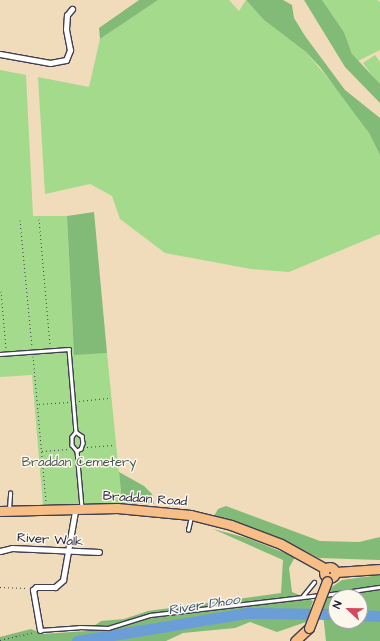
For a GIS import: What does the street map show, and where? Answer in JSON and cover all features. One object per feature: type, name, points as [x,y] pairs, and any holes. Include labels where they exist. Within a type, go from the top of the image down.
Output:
[{"type":"highway","name":"Braddan Road","points":[[5,511],[79,511],[117,508],[191,515],[232,525],[281,544],[326,569]]},
{"type":"highway","points":[[328,580],[324,575],[326,569],[330,568],[336,572],[380,569]]},
{"type":"highway","points":[[295,641],[309,628],[328,580],[334,578],[336,572]]},
{"type":"street","points":[[0,54],[50,63],[62,62],[68,57],[70,50],[66,29],[67,15],[72,9]]},
{"type":"street","points":[[62,13],[67,15]]},
{"type":"street","points":[[40,630],[33,590],[36,587],[55,587],[62,583],[79,511]]},
{"type":"street","name":"River Walk","points":[[0,551],[12,548],[50,551],[69,550],[88,554],[99,552]]},
{"type":"lane","points":[[0,354],[69,349],[76,432],[72,437],[76,450],[79,511]]},
{"type":"lane","points":[[76,432],[82,436],[82,447],[76,450]]},
{"type":"lane","points":[[5,511],[10,493]]},
{"type":"lane","points":[[188,530],[191,515]]},
{"type":"lane","points":[[302,597],[314,582]]},
{"type":"lane","points":[[40,630],[79,627],[108,628],[150,614],[380,587]]},
{"type":"path","points":[[39,219],[50,350]]},
{"type":"path","points":[[20,220],[38,404],[46,511]]},
{"type":"path","points":[[1,292],[7,354]]},
{"type":"path","points":[[38,404],[108,398]]},
{"type":"path","points":[[82,447],[114,445]]},
{"type":"path","points":[[42,451],[76,450]]},
{"type":"path","points":[[0,587],[33,590]]},
{"type":"path","points":[[0,640],[40,630]]},
{"type":"green space","points":[[139,0],[158,0],[100,39],[99,28]]},
{"type":"green space","points":[[158,0],[229,0],[239,11],[246,0],[264,20],[306,52],[345,99],[369,133],[380,155],[380,234],[289,272],[251,269],[165,253],[120,219],[112,196],[90,184],[45,194],[38,77],[89,87],[100,39]]},
{"type":"green space","points":[[246,0],[283,0],[292,5],[294,18],[305,36],[345,90],[380,118],[380,155],[369,133],[320,67],[306,52],[264,20]]},
{"type":"green space","points":[[304,0],[322,0],[344,32],[352,54],[380,84],[380,103],[345,67]]},
{"type":"green space","points":[[322,0],[377,0],[380,2],[380,50],[358,61],[352,54],[344,32]]},
{"type":"green space","points":[[375,55],[380,62],[380,86],[363,63]]},
{"type":"green space","name":"Braddan Cemetery","points":[[0,70],[26,75],[33,216],[67,216],[74,354],[107,353],[122,503],[43,506],[32,375],[0,377]]},
{"type":"green space","points":[[94,212],[107,353],[74,355],[67,216]]},
{"type":"green space","points":[[119,472],[144,486],[152,494],[154,504],[122,503]]},
{"type":"green space","points":[[226,506],[320,541],[359,542],[380,537],[380,560],[319,558],[278,538],[214,516],[218,509]]},
{"type":"green space","points":[[213,529],[247,538],[295,557],[289,568],[292,592],[313,601],[306,622],[277,632],[250,622],[235,628],[183,633],[166,641],[0,641],[0,637],[31,629],[43,634],[87,631],[101,621],[124,619],[148,611],[281,593],[283,560]]},
{"type":"green space","points":[[380,575],[380,641],[326,641],[322,605],[328,591],[328,629],[368,629],[368,589],[329,589],[342,580]]},
{"type":"waterway","name":"River Dhoo","points":[[77,641],[246,613],[328,614]]},
{"type":"waterway","name":"River Dhoo","points":[[368,615],[380,616]]}]
